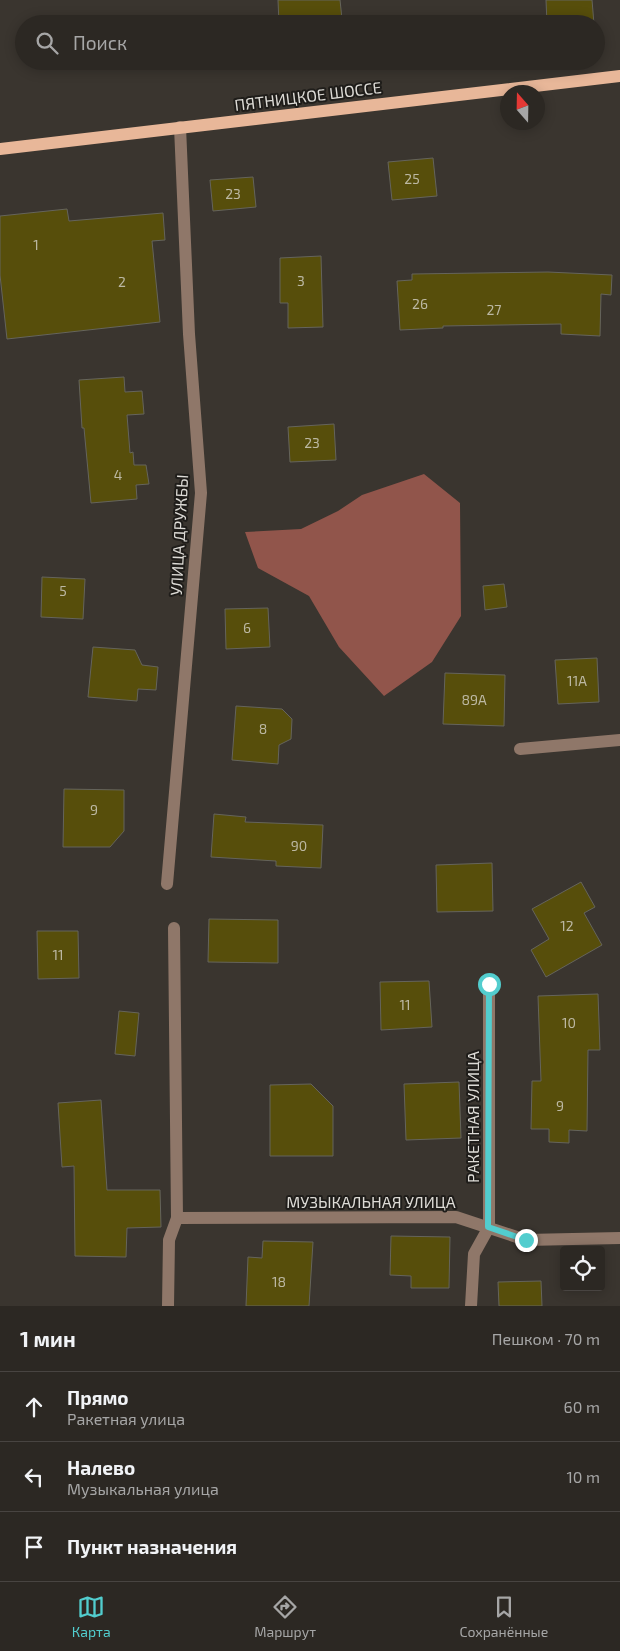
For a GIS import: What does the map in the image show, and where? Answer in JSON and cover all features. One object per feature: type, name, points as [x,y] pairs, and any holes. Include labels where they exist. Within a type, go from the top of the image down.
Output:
[{"type":"main road","name":"ПЯТНИЦКОЕ ШОССЕ","points":[[0,150],[180,127],[620,76]]},
{"type":"street","name":"УЛИЦА ДРУЖБЫ","points":[[168,884],[201,493],[189,334],[180,127]]},
{"type":"street","points":[[520,749],[620,740]]},
{"type":"street","points":[[168,1306],[170,1240],[178,1218],[174,928]]},
{"type":"street","name":"РАКЕТНАЯ УЛИЦА","points":[[472,1306],[474,1254],[488,1227],[489,984]]},
{"type":"street","name":"МУЗЫКАЛЬНАЯ УЛИЦА","points":[[178,1218],[456,1216],[526,1240],[620,1238]]},
{"type":"shaded area","points":[[424,474],[460,503],[461,616],[432,662],[384,696],[339,647],[309,596],[258,568],[245,532],[301,529],[338,511],[362,495]]},
{"type":"building","points":[[278,0],[340,0],[342,15],[279,15]]},
{"type":"building","points":[[546,0],[592,0],[593,15],[547,15]]},
{"type":"building","points":[[433,158],[437,196],[392,200],[388,162]]},
{"type":"building","points":[[253,177],[256,207],[213,211],[210,180]]},
{"type":"building","points":[[67,209],[69,221],[163,213],[165,240],[152,241],[160,322],[7,339],[0,275],[0,216]]},
{"type":"building","points":[[321,256],[323,327],[288,328],[288,303],[280,303],[280,258]]},
{"type":"building","points":[[548,272],[612,275],[611,295],[601,294],[600,336],[561,334],[561,324],[443,326],[443,328],[400,330],[397,281],[412,280],[412,274]]},
{"type":"building","points":[[124,377],[125,392],[142,391],[144,414],[127,415],[130,453],[133,452],[134,465],[146,465],[149,484],[136,485],[137,499],[91,503],[84,428],[82,428],[79,380]]},
{"type":"building","points":[[334,424],[336,460],[290,462],[288,427]]},
{"type":"building","points":[[42,577],[85,579],[83,619],[41,617]]},
{"type":"building","points":[[504,584],[507,607],[485,610],[483,586]]},
{"type":"building","points":[[268,608],[270,647],[226,649],[225,609]]},
{"type":"building","points":[[93,647],[135,650],[142,665],[158,667],[156,690],[138,689],[137,701],[88,697]]},
{"type":"building","points":[[597,658],[599,702],[558,704],[555,660]]},
{"type":"building","points":[[445,673],[505,675],[504,726],[443,724]]},
{"type":"building","points":[[236,706],[282,709],[292,719],[291,739],[279,745],[278,764],[232,760]]},
{"type":"building","points":[[64,789],[124,790],[124,831],[110,847],[63,847]]},
{"type":"building","points":[[214,814],[246,817],[245,822],[323,825],[321,868],[276,866],[276,861],[211,857]]},
{"type":"building","points":[[492,863],[493,911],[437,912],[436,865]]},
{"type":"building","points":[[581,882],[595,907],[584,913],[602,945],[546,977],[531,950],[549,939],[532,909]]},
{"type":"building","points":[[209,919],[278,920],[278,963],[208,962]]},
{"type":"building","points":[[37,931],[78,931],[79,978],[38,979]]},
{"type":"building","points":[[429,981],[432,1027],[381,1030],[380,982]]},
{"type":"building","points":[[598,994],[600,1050],[588,1050],[587,1131],[569,1130],[569,1143],[549,1142],[549,1129],[531,1129],[532,1081],[541,1081],[538,996]]},
{"type":"building","points":[[119,1011],[139,1013],[135,1056],[115,1054]]},
{"type":"building","points":[[459,1082],[461,1138],[406,1140],[404,1084]]},
{"type":"building","points":[[311,1084],[333,1106],[333,1156],[270,1156],[270,1085]]},
{"type":"building","points":[[101,1100],[107,1190],[160,1190],[161,1227],[127,1228],[126,1257],[75,1256],[74,1166],[62,1167],[58,1103]]},
{"type":"building","points":[[391,1236],[450,1237],[449,1288],[411,1288],[411,1276],[390,1275]]},
{"type":"building","points":[[263,1241],[313,1242],[309,1306],[246,1306],[248,1257],[262,1258]]},
{"type":"building","points":[[541,1281],[542,1306],[499,1306],[498,1282]]},
{"type":"route","points":[[489,984],[488,1227],[526,1240]]}]
